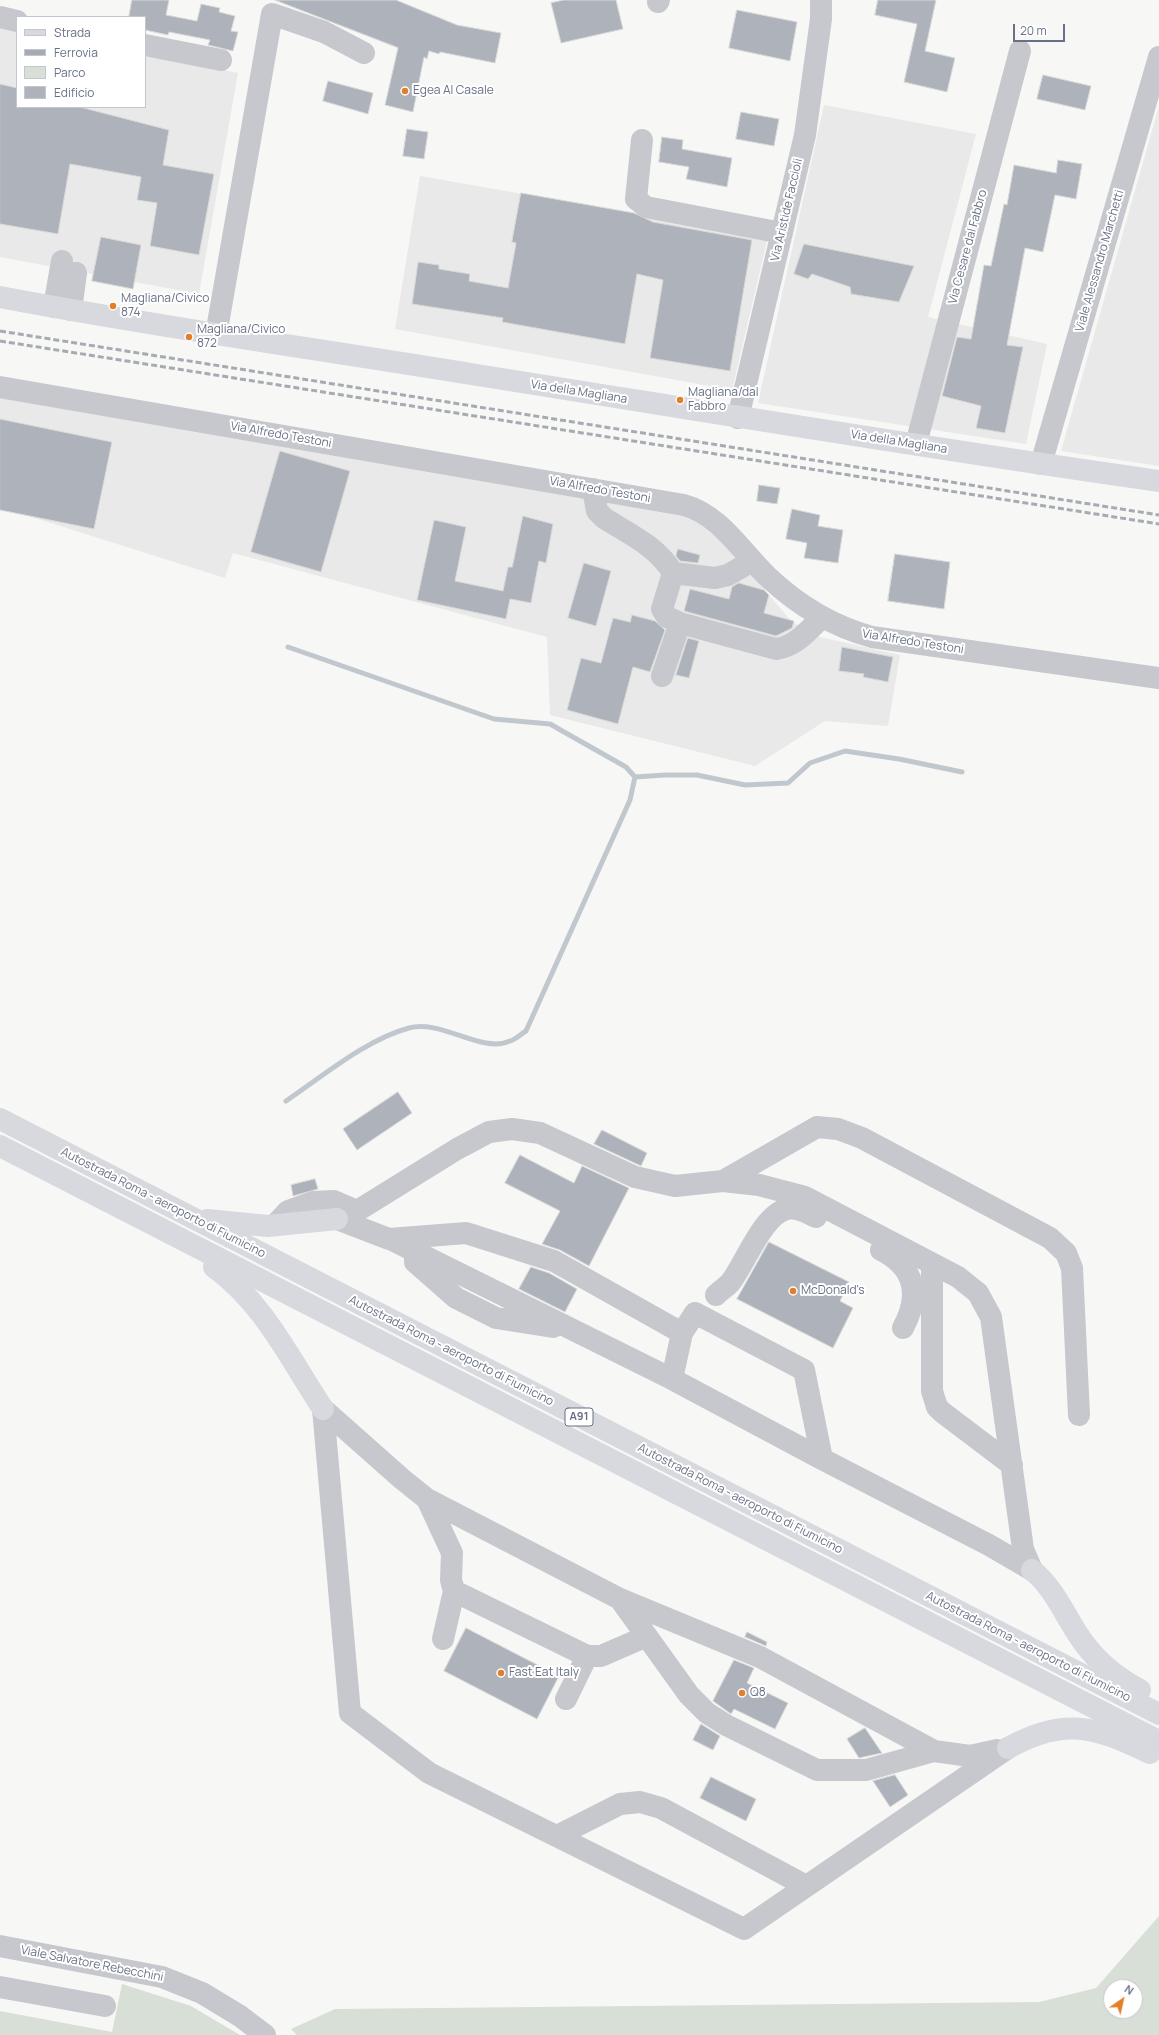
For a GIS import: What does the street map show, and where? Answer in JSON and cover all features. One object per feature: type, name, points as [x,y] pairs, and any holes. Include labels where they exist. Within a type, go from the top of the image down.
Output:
[{"type":"main road","name":"Via della Magliana","points":[[0,297],[216,334],[738,418],[1159,481]]},
{"type":"main road","name":"Autostrada Roma - aeroporto di Fiumicino","points":[[0,1118],[1159,1714]]},
{"type":"main road","name":"Autostrada Roma - aeroporto di Fiumicino","points":[[0,1146],[1159,1741]]},
{"type":"main road","points":[[194,1218],[242,1224],[275,1225],[347,1215]]},
{"type":"main road","points":[[166,1232],[173,1239],[229,1278],[245,1293],[269,1324],[323,1409]]},
{"type":"main road","points":[[1032,1570],[1052,1591],[1078,1635],[1096,1657],[1124,1681],[1142,1691],[1159,1704]]},
{"type":"main road","points":[[1008,1748],[1029,1736],[1051,1729],[1083,1728],[1110,1734],[1159,1757]]},
{"type":"street","name":"Via Aristide Faccioli","points":[[738,418],[805,135],[821,19],[821,0]]},
{"type":"street","points":[[216,334],[272,14],[324,32],[364,53]]},
{"type":"street","points":[[0,18],[16,21]]},
{"type":"street","points":[[146,45],[194,59],[221,60]]},
{"type":"street","name":"Via Cesare dal Fabbro","points":[[916,444],[1020,50]]},
{"type":"street","name":"Viale Alessandro Marchetti","points":[[1041,464],[1159,57]]},
{"type":"street","points":[[642,140],[636,199],[646,207],[782,233]]},
{"type":"street","points":[[63,308],[69,267]]},
{"type":"street","name":"Via Alfredo Testoni","points":[[0,387],[593,489],[693,508],[712,519],[752,561],[786,593],[822,617],[857,633],[872,638],[1159,678]]},
{"type":"street","points":[[593,489],[597,511],[604,518],[652,547],[668,564],[673,573],[662,610],[667,617],[680,623],[776,649],[786,647],[799,640],[822,617]]},
{"type":"street","points":[[673,573],[715,578],[728,575],[752,561]]},
{"type":"street","points":[[662,676],[680,623]]},
{"type":"street","points":[[723,1181],[817,1127],[829,1127],[862,1138],[1050,1238],[1066,1253],[1072,1268],[1079,1415]]},
{"type":"street","points":[[512,1128],[540,1133],[635,1177],[675,1186],[723,1181],[759,1185],[805,1197],[958,1277],[978,1293],[991,1317],[1023,1549],[1032,1570],[989,1545],[822,1459],[672,1379],[389,1239],[347,1215],[463,1145],[489,1132],[512,1128]]},
{"type":"street","points":[[716,1295],[729,1284],[762,1231],[774,1216],[786,1209],[793,1208],[802,1210],[900,1261],[908,1272],[912,1283],[914,1296],[909,1317],[903,1328]]},
{"type":"street","points":[[389,1239],[466,1233],[554,1261],[682,1333]]},
{"type":"street","points":[[932,1264],[932,1391],[938,1407],[1012,1466]]},
{"type":"street","points":[[672,1379],[682,1333],[695,1312],[804,1370],[822,1459]]},
{"type":"street","points":[[323,1409],[402,1479],[427,1499],[620,1599],[760,1657],[934,1751],[970,1756],[1008,1748]]},
{"type":"street","points":[[323,1409],[350,1713],[429,1773],[744,1929],[1008,1748]]},
{"type":"street","points":[[427,1499],[452,1553],[451,1580],[454,1590],[443,1640]]},
{"type":"street","points":[[454,1590],[587,1656],[601,1656],[647,1636]]},
{"type":"street","points":[[620,1599],[689,1695],[707,1713],[726,1725],[817,1770],[866,1770],[934,1751]]},
{"type":"street","points":[[566,1699],[587,1656]]},
{"type":"street","points":[[557,1836],[620,1804],[640,1802],[661,1808],[806,1886]]},
{"type":"street","name":"Viale Salvatore Rebecchini","points":[[0,1946],[162,1977],[202,1993],[240,2016],[265,2035]]},
{"type":"street","points":[[0,1986],[105,2006]]},
{"type":"shaded area","points":[[0,24],[16,28],[16,108],[146,108],[146,54],[238,73],[199,294],[0,257]]},
{"type":"shaded area","points":[[824,105],[976,134],[928,317],[1047,344],[1026,444],[758,403]]},
{"type":"shaded area","points":[[1159,106],[1159,466],[1061,451]]},
{"type":"shaded area","points":[[420,176],[768,237],[732,390],[395,329]]},
{"type":"shaded area","points":[[0,393],[695,517],[733,552],[791,621],[820,637],[900,655],[888,726],[825,721],[755,766],[550,715],[547,637],[233,553],[225,578],[0,507]]},
{"type":"green space","points":[[1159,1916],[1159,2035],[297,2035],[291,2029],[335,2009],[1039,2002],[1096,1988],[1103,1980],[1103,2019],[1143,2019],[1143,1979],[1104,1979]]},
{"type":"green space","points":[[122,1984],[191,2006],[240,2035],[0,2035],[0,2011],[112,2032]]},
{"type":"building","points":[[132,0],[169,0],[166,15],[197,21],[201,4],[220,8],[219,12],[235,16],[231,31],[238,32],[233,51],[208,45],[210,40],[169,32],[168,35],[146,30],[146,16],[129,16]]},
{"type":"building","points":[[275,0],[396,0],[457,25],[501,33],[495,63],[429,51],[427,59],[424,57],[413,112],[385,105],[398,48]]},
{"type":"building","points":[[564,0],[616,0],[623,29],[561,43],[551,3]]},
{"type":"building","points":[[878,0],[936,0],[925,51],[955,58],[947,92],[904,82],[917,24],[875,15]]},
{"type":"building","points":[[737,10],[797,22],[790,61],[729,48]]},
{"type":"building","points":[[1043,75],[1091,86],[1085,110],[1037,99]]},
{"type":"building","points":[[328,81],[373,93],[368,114],[323,101]]},
{"type":"building","points":[[0,84],[16,88],[16,108],[84,108],[169,130],[163,165],[214,174],[199,255],[150,246],[157,203],[137,200],[141,177],[70,164],[58,234],[0,224]]},
{"type":"building","points":[[741,112],[779,119],[774,146],[736,139]]},
{"type":"building","points":[[407,129],[428,132],[424,159],[403,156]]},
{"type":"building","points":[[662,137],[683,140],[682,149],[732,158],[727,187],[686,179],[689,167],[659,162]]},
{"type":"building","points":[[1058,160],[1082,164],[1076,199],[1055,195],[1043,252],[1025,248],[1007,345],[1023,347],[1005,433],[976,428],[981,406],[942,396],[957,337],[971,339],[984,265],[991,266],[1004,204],[1007,205],[1014,165],[1056,173]]},
{"type":"building","points":[[521,193],[634,213],[653,222],[752,240],[730,371],[650,358],[663,280],[637,274],[625,344],[502,322],[503,318],[412,304],[418,262],[439,265],[439,269],[470,274],[469,281],[508,288],[516,243],[512,242]]},
{"type":"building","points":[[101,237],[141,245],[133,289],[92,281]]},
{"type":"building","points":[[804,244],[914,266],[899,302],[851,294],[850,287],[812,274],[808,279],[794,274]]},
{"type":"building","points":[[0,419],[112,442],[94,529],[0,510]]},
{"type":"building","points":[[280,451],[350,471],[321,572],[251,552]]},
{"type":"building","points":[[759,485],[780,488],[777,504],[757,501]]},
{"type":"building","points":[[792,509],[820,515],[818,526],[843,530],[838,563],[804,558],[807,543],[786,539]]},
{"type":"building","points":[[523,516],[553,524],[546,563],[539,561],[531,603],[510,599],[506,619],[417,600],[434,520],[466,527],[455,581],[503,591],[508,567],[512,567]]},
{"type":"building","points":[[678,549],[700,555],[698,563],[680,561],[676,556]]},
{"type":"building","points":[[895,554],[950,562],[944,609],[888,601]]},
{"type":"building","points":[[584,563],[611,571],[596,626],[568,618]]},
{"type":"building","points":[[739,583],[764,590],[769,595],[764,613],[794,621],[792,628],[776,636],[684,611],[690,589],[729,599],[732,587]]},
{"type":"building","points":[[632,615],[655,621],[665,630],[650,672],[633,667],[618,724],[567,710],[581,658],[601,663],[613,618],[630,622]]},
{"type":"building","points":[[688,638],[699,641],[689,678],[676,675]]},
{"type":"building","points":[[842,647],[893,657],[888,682],[863,677],[864,674],[839,671]]},
{"type":"building","points":[[398,1092],[412,1113],[357,1150],[343,1129]]},
{"type":"building","points":[[602,1130],[647,1153],[641,1166],[594,1144]]},
{"type":"building","points":[[520,1155],[574,1183],[582,1166],[629,1188],[589,1266],[560,1250],[542,1244],[560,1211],[505,1183]]},
{"type":"building","points":[[315,1179],[318,1189],[293,1196],[291,1185]]},
{"type":"building","name":"McDonald's","points":[[769,1242],[849,1282],[840,1301],[853,1308],[833,1348],[737,1299]]},
{"type":"building","points":[[531,1267],[549,1273],[577,1289],[565,1312],[519,1289]]},
{"type":"building","name":"Fast Eat Italy","points":[[466,1628],[559,1676],[537,1719],[444,1671]]},
{"type":"building","points":[[747,1632],[767,1642],[766,1646],[745,1637]]},
{"type":"building","points":[[734,1660],[754,1668],[747,1683],[788,1703],[775,1729],[734,1709],[731,1714],[713,1701]]},
{"type":"building","points":[[701,1724],[720,1736],[713,1750],[693,1740]]},
{"type":"building","points":[[865,1728],[882,1753],[859,1758],[847,1739]]},
{"type":"building","points":[[895,1775],[908,1795],[890,1807],[873,1781]]},
{"type":"building","points":[[711,1777],[756,1799],[746,1821],[700,1798]]},
{"type":"waterway","points":[[286,1101],[361,1049],[393,1033],[409,1028],[434,1028],[474,1040],[499,1044],[512,1040],[526,1031],[630,800],[635,777],[626,767],[550,724],[494,719],[288,647]]},
{"type":"waterway","points":[[635,777],[697,775],[745,785],[788,783],[810,763],[845,751],[899,759],[962,772]]},
{"type":"railway","points":[[0,331],[1159,515]]},
{"type":"railway","points":[[0,341],[1159,524]]},
{"type":"place","name":"Egea Al Casale","points":[[405,91]]},
{"type":"place","name":"Magliana/Civico 874","points":[[113,306]]},
{"type":"place","name":"Magliana/Civico 872","points":[[189,337]]},
{"type":"place","name":"Magliana/dal Fabbro","points":[[680,400]]},
{"type":"place","name":"McDonald's","points":[[793,1291]]},
{"type":"place","name":"Fast Eat Italy","points":[[501,1673]]},
{"type":"place","name":"Q8","points":[[742,1693]]}]
